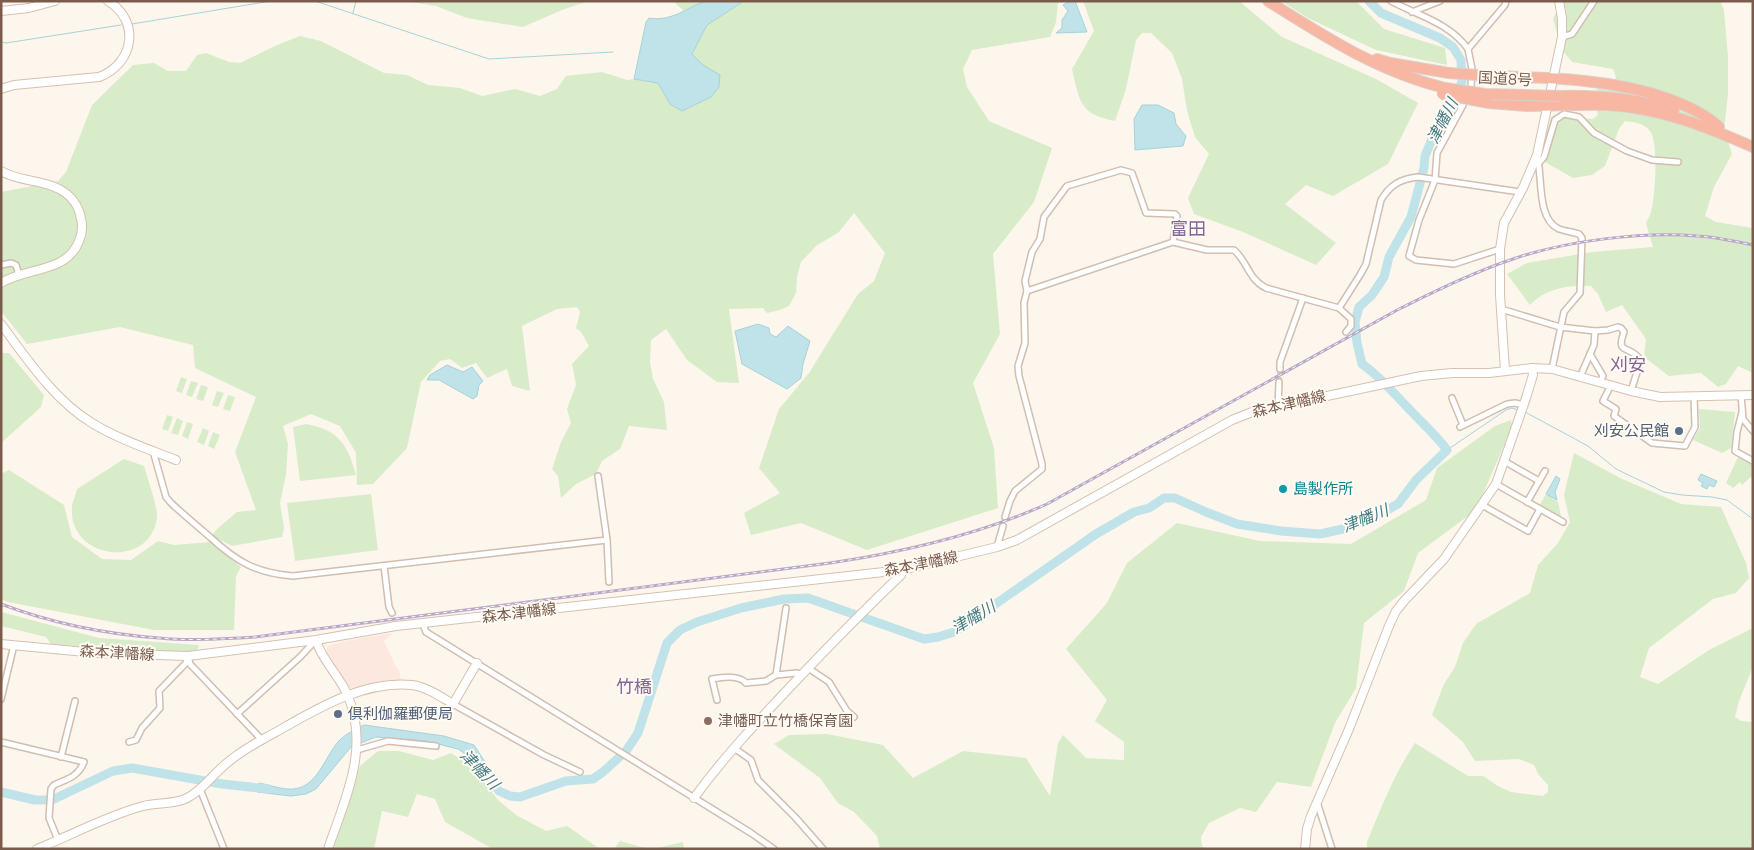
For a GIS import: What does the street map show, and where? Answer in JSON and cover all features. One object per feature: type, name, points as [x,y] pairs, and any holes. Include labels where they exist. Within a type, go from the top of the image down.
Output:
[{"type":"highway","name":"国道8号","points":[[1268,1],[1334,44],[1395,73],[1444,91],[1484,94],[1608,97],[1657,105],[1719,127],[1753,146]]},
{"type":"highway","points":[[1311,28],[1350,48],[1390,63],[1449,73],[1554,78],[1610,84],[1641,90],[1682,104],[1709,117],[1719,127]]},
{"type":"highway","points":[[1444,91],[1489,103],[1608,105],[1657,112],[1709,127],[1753,146]]},
{"type":"street","points":[[1,11],[29,8],[55,1]]},
{"type":"street","points":[[1,89],[14,85],[99,77],[109,73],[126,54],[129,32],[122,12],[108,1]]},
{"type":"street","points":[[1391,1],[1446,28],[1461,38],[1468,49],[1472,69],[1471,87],[1437,153],[1435,180],[1419,220],[1409,256],[1416,260],[1454,264],[1500,249]]},
{"type":"street","points":[[1412,12],[1440,1]]},
{"type":"street","points":[[1468,49],[1506,1]]},
{"type":"street","points":[[1552,369],[1560,327],[1566,309],[1580,293],[1582,238],[1579,234],[1553,225],[1541,200],[1538,159],[1562,37],[1562,18],[1558,1]]},
{"type":"street","points":[[1562,37],[1572,34],[1594,1]]},
{"type":"street","points":[[1505,370],[1500,249],[1504,223],[1538,159],[1544,157],[1555,120],[1564,114],[1579,117],[1594,133],[1627,151],[1652,160],[1678,162]]},
{"type":"street","points":[[1005,517],[1015,491],[1042,469],[1018,366],[1025,343],[1025,281],[1032,252],[1040,240],[1044,217],[1067,186],[1121,170],[1132,174],[1146,213],[1175,214],[1177,216],[1173,242]]},
{"type":"street","points":[[1,171],[14,178],[59,188],[75,202],[81,218],[81,236],[76,248],[61,263],[1,282]]},
{"type":"street","points":[[1339,308],[1366,264],[1381,200],[1394,184],[1408,178],[1428,179],[1520,192]]},
{"type":"street","points":[[1026,291],[1173,242],[1207,250],[1234,250],[1239,254],[1256,283],[1266,288],[1339,308],[1351,319],[1351,326],[1346,332]]},
{"type":"street","points":[[1,265],[11,263],[16,266],[19,275]]},
{"type":"street","points":[[1280,369],[1280,362],[1303,298]]},
{"type":"street","points":[[1502,309],[1560,327],[1596,330],[1608,330],[1618,327],[1623,329],[1621,345],[1638,357],[1639,366],[1631,391]]},
{"type":"street","points":[[1,324],[49,385],[73,409],[107,431],[176,460]]},
{"type":"street","points":[[1580,377],[1594,344],[1596,330]]},
{"type":"street","points":[[1590,354],[1603,376],[1600,382]]},
{"type":"street","points":[[1305,849],[1307,829],[1317,801],[1349,730],[1396,611],[1444,559],[1496,484],[1523,409],[1533,375],[1532,368]]},
{"type":"street","name":"森本津幡線","points":[[1,644],[96,653],[188,656],[316,640],[396,626],[902,570],[997,548],[1039,529],[1232,420],[1252,412],[1393,380],[1421,376],[1532,368],[1552,369],[1660,397],[1753,395]]},
{"type":"street","points":[[1278,406],[1279,382]]},
{"type":"street","points":[[1611,385],[1603,401],[1616,409],[1614,416],[1652,443],[1685,446],[1695,427],[1694,396]]},
{"type":"street","points":[[1741,395],[1743,419],[1753,431]]},
{"type":"street","points":[[1452,398],[1461,426],[1507,404],[1515,403],[1523,409]]},
{"type":"street","points":[[1742,412],[1735,451],[1753,461]]},
{"type":"street","points":[[153,451],[161,482],[171,504],[224,552],[241,563],[266,572],[293,576],[607,540]]},
{"type":"street","points":[[1504,462],[1539,481]]},
{"type":"street","points":[[1527,502],[1544,471]]},
{"type":"street","points":[[598,476],[607,540],[609,582]]},
{"type":"street","points":[[1496,484],[1563,522]]},
{"type":"street","points":[[1482,505],[1528,531],[1540,509]]},
{"type":"street","points":[[997,548],[1003,526]]},
{"type":"street","points":[[384,566],[389,607],[392,613]]},
{"type":"street","points":[[694,798],[734,748],[808,668],[901,575],[902,570]]},
{"type":"street","points":[[776,675],[786,608]]},
{"type":"street","points":[[424,624],[426,632],[774,849]]},
{"type":"street","points":[[316,640],[319,651],[339,678],[348,695],[356,718],[356,767],[328,849]]},
{"type":"street","points":[[237,714],[316,640]]},
{"type":"street","points":[[1,699],[14,646]]},
{"type":"street","points":[[188,656],[190,664],[262,740]]},
{"type":"street","points":[[129,742],[136,740],[142,728],[160,708],[159,691],[186,663],[188,656]]},
{"type":"street","points":[[453,704],[477,663]]},
{"type":"street","points":[[808,668],[829,682],[847,711],[854,717]]},
{"type":"street","points":[[717,700],[712,679],[731,677],[743,680],[746,683],[766,681],[776,675],[797,673],[802,675]]},
{"type":"street","points":[[37,849],[128,811],[153,803],[186,799],[200,790],[227,763],[262,740],[312,712],[363,690],[400,684],[422,687],[544,755],[580,772]]},
{"type":"street","points":[[61,757],[75,701]]},
{"type":"street","points":[[357,750],[388,741],[436,746]]},
{"type":"street","points":[[1,742],[84,762],[82,769],[77,775],[54,785],[51,790],[50,821],[58,840]]},
{"type":"street","points":[[734,748],[751,760],[758,780],[795,817],[823,849]]},
{"type":"street","points":[[200,790],[224,849]]},
{"type":"street","points":[[1317,801],[1332,849]]},
{"type":"shaded area","points":[[393,633],[384,641],[399,670],[401,681],[355,689],[350,688],[341,677],[327,652],[327,647],[345,641]]},
{"type":"green space","points":[[405,1],[588,1],[523,27],[467,18],[436,6]]},
{"type":"green space","points":[[673,1],[706,1],[684,11]]},
{"type":"green space","points":[[741,1],[1060,1],[1058,3],[1056,22],[1050,37],[972,50],[963,69],[967,87],[989,121],[1052,148],[1034,202],[993,254],[1000,334],[973,383],[994,448],[998,508],[867,550],[801,523],[751,535],[744,513],[780,493],[759,468],[779,409],[809,373],[858,294],[874,281],[885,253],[854,213],[839,232],[816,246],[801,262],[797,277],[796,293],[789,306],[767,313],[763,308],[729,309],[739,383],[717,382],[687,360],[666,329],[651,340],[650,362],[653,379],[664,402],[667,430],[629,426],[620,449],[602,461],[596,474],[576,484],[561,498],[558,476],[552,469],[561,442],[571,423],[567,409],[576,385],[572,364],[589,346],[581,332],[576,328],[580,312],[577,307],[557,309],[522,326],[530,391],[512,386],[507,369],[487,378],[476,363],[462,368],[450,359],[440,361],[421,382],[407,448],[373,484],[357,485],[356,453],[340,426],[311,414],[283,426],[288,444],[286,474],[280,503],[284,528],[282,537],[232,546],[212,536],[217,529],[237,512],[256,510],[235,452],[256,397],[195,368],[193,345],[120,327],[27,344],[1,311],[1,192],[58,181],[66,172],[92,105],[133,65],[154,63],[168,71],[186,71],[197,55],[206,53],[229,62],[240,63],[300,36],[321,41],[384,73],[407,75],[428,85],[460,88],[482,96],[515,89],[540,96],[557,89],[566,76],[602,72],[627,80],[634,79],[658,83],[670,104],[720,75],[703,65],[692,54],[707,25],[741,3]]},
{"type":"green space","points":[[1083,1],[1239,1],[1282,37],[1376,79],[1418,103],[1388,164],[1333,196],[1306,185],[1285,204],[1336,243],[1316,265],[1243,232],[1194,214],[1188,198],[1209,154],[1195,137],[1187,111],[1182,79],[1172,53],[1151,33],[1142,33],[1136,40],[1126,89],[1115,121],[1094,115],[1083,105],[1072,69],[1094,31]]},
{"type":"green space","points":[[1281,1],[1356,1],[1384,29],[1445,48],[1447,65],[1376,50],[1308,18]]},
{"type":"green space","points":[[1561,1],[1720,1],[1724,10],[1728,57],[1728,94],[1724,129],[1732,154],[1714,187],[1705,216],[1716,222],[1753,228],[1753,373],[1738,366],[1726,384],[1718,387],[1701,373],[1669,376],[1644,357],[1646,339],[1622,305],[1606,312],[1598,294],[1591,286],[1582,286],[1566,287],[1551,291],[1530,305],[1507,274],[1527,263],[1592,252],[1653,247],[1646,223],[1651,213],[1655,183],[1655,146],[1648,128],[1639,123],[1625,121],[1619,129],[1605,166],[1592,175],[1573,178],[1545,162],[1547,134],[1551,117],[1560,112],[1579,118],[1593,119],[1598,115],[1594,100],[1597,89],[1611,89],[1616,77],[1613,69],[1572,62],[1562,50],[1553,19]]},
{"type":"green space","points":[[1,353],[9,353],[44,395],[41,407],[1,443]]},
{"type":"green space","points":[[181,377],[187,379],[182,393],[176,391]]},
{"type":"green space","points":[[191,381],[198,383],[192,397],[186,395]]},
{"type":"green space","points":[[201,385],[208,387],[203,401],[196,399]]},
{"type":"green space","points":[[217,391],[224,393],[218,407],[212,405]]},
{"type":"green space","points":[[228,395],[235,397],[230,411],[223,409]]},
{"type":"green space","points":[[1699,409],[1735,412],[1731,448],[1722,453],[1693,440],[1700,428]]},
{"type":"green space","points":[[167,415],[173,417],[168,431],[162,429]]},
{"type":"green space","points":[[177,418],[183,421],[178,435],[171,433]]},
{"type":"green space","points":[[1511,420],[1512,427],[1476,510],[1418,553],[1404,591],[1364,623],[1356,688],[1335,723],[1311,787],[1277,782],[1256,812],[1240,808],[1209,823],[1201,837],[1202,846],[1206,849],[880,849],[877,836],[854,812],[838,803],[820,778],[774,744],[789,735],[827,734],[883,745],[913,778],[963,751],[1026,758],[1050,796],[1058,743],[1063,735],[1086,758],[1124,760],[1124,742],[1095,721],[1107,700],[1066,649],[1107,603],[1127,563],[1177,523],[1260,541],[1351,544],[1426,500],[1437,468],[1495,426]]},
{"type":"green space","points":[[187,422],[193,424],[188,439],[182,436]]},
{"type":"green space","points":[[306,424],[326,430],[340,440],[349,455],[356,475],[300,481],[293,427]]},
{"type":"green space","points":[[203,428],[209,431],[204,445],[197,442]]},
{"type":"green space","points":[[213,432],[220,435],[214,449],[208,446]]},
{"type":"green space","points":[[1574,453],[1620,478],[1681,504],[1721,507],[1746,563],[1749,578],[1736,593],[1713,599],[1649,648],[1640,677],[1658,684],[1709,650],[1753,628],[1753,666],[1739,701],[1735,717],[1741,721],[1753,722],[1753,849],[1367,849],[1367,842],[1388,791],[1415,743],[1468,776],[1483,776],[1511,792],[1543,796],[1548,792],[1548,785],[1538,774],[1534,765],[1519,759],[1475,761],[1463,742],[1432,715],[1444,684],[1455,667],[1463,643],[1476,624],[1530,593],[1538,565],[1558,543],[1570,522],[1564,495]]},
{"type":"green space","points":[[1741,456],[1753,464],[1753,475],[1742,485],[1740,482],[1733,488],[1726,483],[1737,459]]},
{"type":"green space","points":[[124,459],[144,466],[157,518],[151,535],[140,546],[126,551],[110,552],[95,547],[83,538],[74,525],[72,505],[77,489]]},
{"type":"green space","points":[[9,470],[64,505],[72,537],[102,559],[131,560],[158,541],[174,545],[210,542],[241,567],[236,576],[234,630],[154,630],[8,602],[1,599],[1,474]]},
{"type":"green space","points":[[371,494],[378,550],[295,561],[287,503]]},
{"type":"green space","points":[[1546,494],[1558,502],[1561,516],[1559,517],[1539,506]]},
{"type":"green space","points":[[1,612],[99,638],[199,645],[197,652],[135,651],[51,644],[46,637],[1,626]]},
{"type":"green space","points":[[378,751],[399,751],[433,760],[451,753],[471,765],[498,800],[516,815],[546,831],[567,826],[600,849],[493,849],[445,822],[435,799],[417,794],[408,817],[382,811],[374,849],[333,849],[360,766]]},
{"type":"green space","points":[[620,841],[648,849],[614,849]]},
{"type":"green space","points":[[683,842],[684,849],[653,849]]},
{"type":"water","points":[[706,1],[741,1],[741,3],[707,25],[692,54],[703,65],[720,75],[719,87],[711,97],[682,111],[670,104],[658,83],[634,79],[646,22],[649,18],[657,19],[671,16]]},
{"type":"water","points":[[1070,1],[1075,1],[1087,32],[1056,33],[1062,28],[1062,20],[1068,11],[1063,5]]},
{"type":"water","points":[[1142,105],[1158,105],[1174,113],[1176,124],[1186,136],[1183,146],[1135,150],[1134,119]]},
{"type":"water","points":[[758,324],[769,328],[770,334],[776,337],[788,326],[810,341],[801,378],[787,389],[742,364],[735,331]]},
{"type":"water","points":[[447,365],[463,372],[472,367],[483,381],[479,385],[477,396],[473,399],[439,380],[427,380],[430,375]]},
{"type":"water","points":[[1701,474],[1717,481],[1714,487],[1709,485],[1707,489],[1701,486],[1703,483],[1698,480]]},
{"type":"water","points":[[1556,476],[1560,479],[1555,492],[1557,500],[1546,494]]},
{"type":"water","points":[[364,725],[444,736],[474,745],[500,785],[493,788],[468,756],[458,749],[426,741],[376,737],[351,747],[316,789],[306,794],[291,796],[257,792],[259,783],[294,789],[309,783],[338,742],[347,734]]},
{"type":"waterway","points":[[132,24],[271,1]]},
{"type":"waterway","points":[[315,1],[489,59],[613,52]]},
{"type":"waterway","points":[[353,13],[356,1]]},
{"type":"waterway","name":"津幡川","points":[[490,778],[499,791],[510,796],[520,797],[566,781],[593,779],[626,751],[638,733],[667,643],[680,630],[697,622],[741,608],[784,599],[808,598],[924,639],[938,637],[954,632],[964,626],[1096,534],[1134,512],[1149,508],[1164,498],[1175,498],[1237,524],[1281,531],[1320,534],[1343,529],[1380,514],[1398,504],[1416,480],[1447,450],[1387,386],[1362,364],[1355,322],[1359,307],[1372,295],[1384,277],[1389,257],[1411,217],[1424,168],[1425,156],[1462,82],[1461,60],[1453,47],[1440,38],[1381,13],[1369,1]]},
{"type":"waterway","points":[[1,42],[6,43],[121,25]]},
{"type":"waterway","points":[[1447,450],[1506,410],[1511,408],[1519,410]]},
{"type":"waterway","points":[[1525,412],[1588,446],[1616,469],[1664,492],[1727,500],[1753,519]]},
{"type":"waterway","name":"津幡川","points":[[1,792],[35,800],[52,800],[113,771],[132,768],[222,784],[269,789]]},
{"type":"tunnel","points":[[1279,382],[1280,369]]},
{"type":"railway","points":[[1,604],[39,617],[78,627],[119,634],[183,639],[243,638],[830,563],[885,554],[940,541],[994,525],[1047,504],[1399,309],[1498,264],[1556,247],[1629,236],[1697,236],[1753,245]]},
{"type":"place","name":"刈安公民館","points":[[1679,431]]},
{"type":"place","name":"島製作所","points":[[1283,489]]},
{"type":"place","name":"倶利伽羅郵便局","points":[[338,714]]},
{"type":"place","name":"津幡町立竹橋保育園","points":[[708,721]]},
{"type":"district","name":"富田","points":[[1188,229]]},
{"type":"district","name":"刈安","points":[[1628,365]]},
{"type":"district","name":"竹橋","points":[[634,687]]}]
